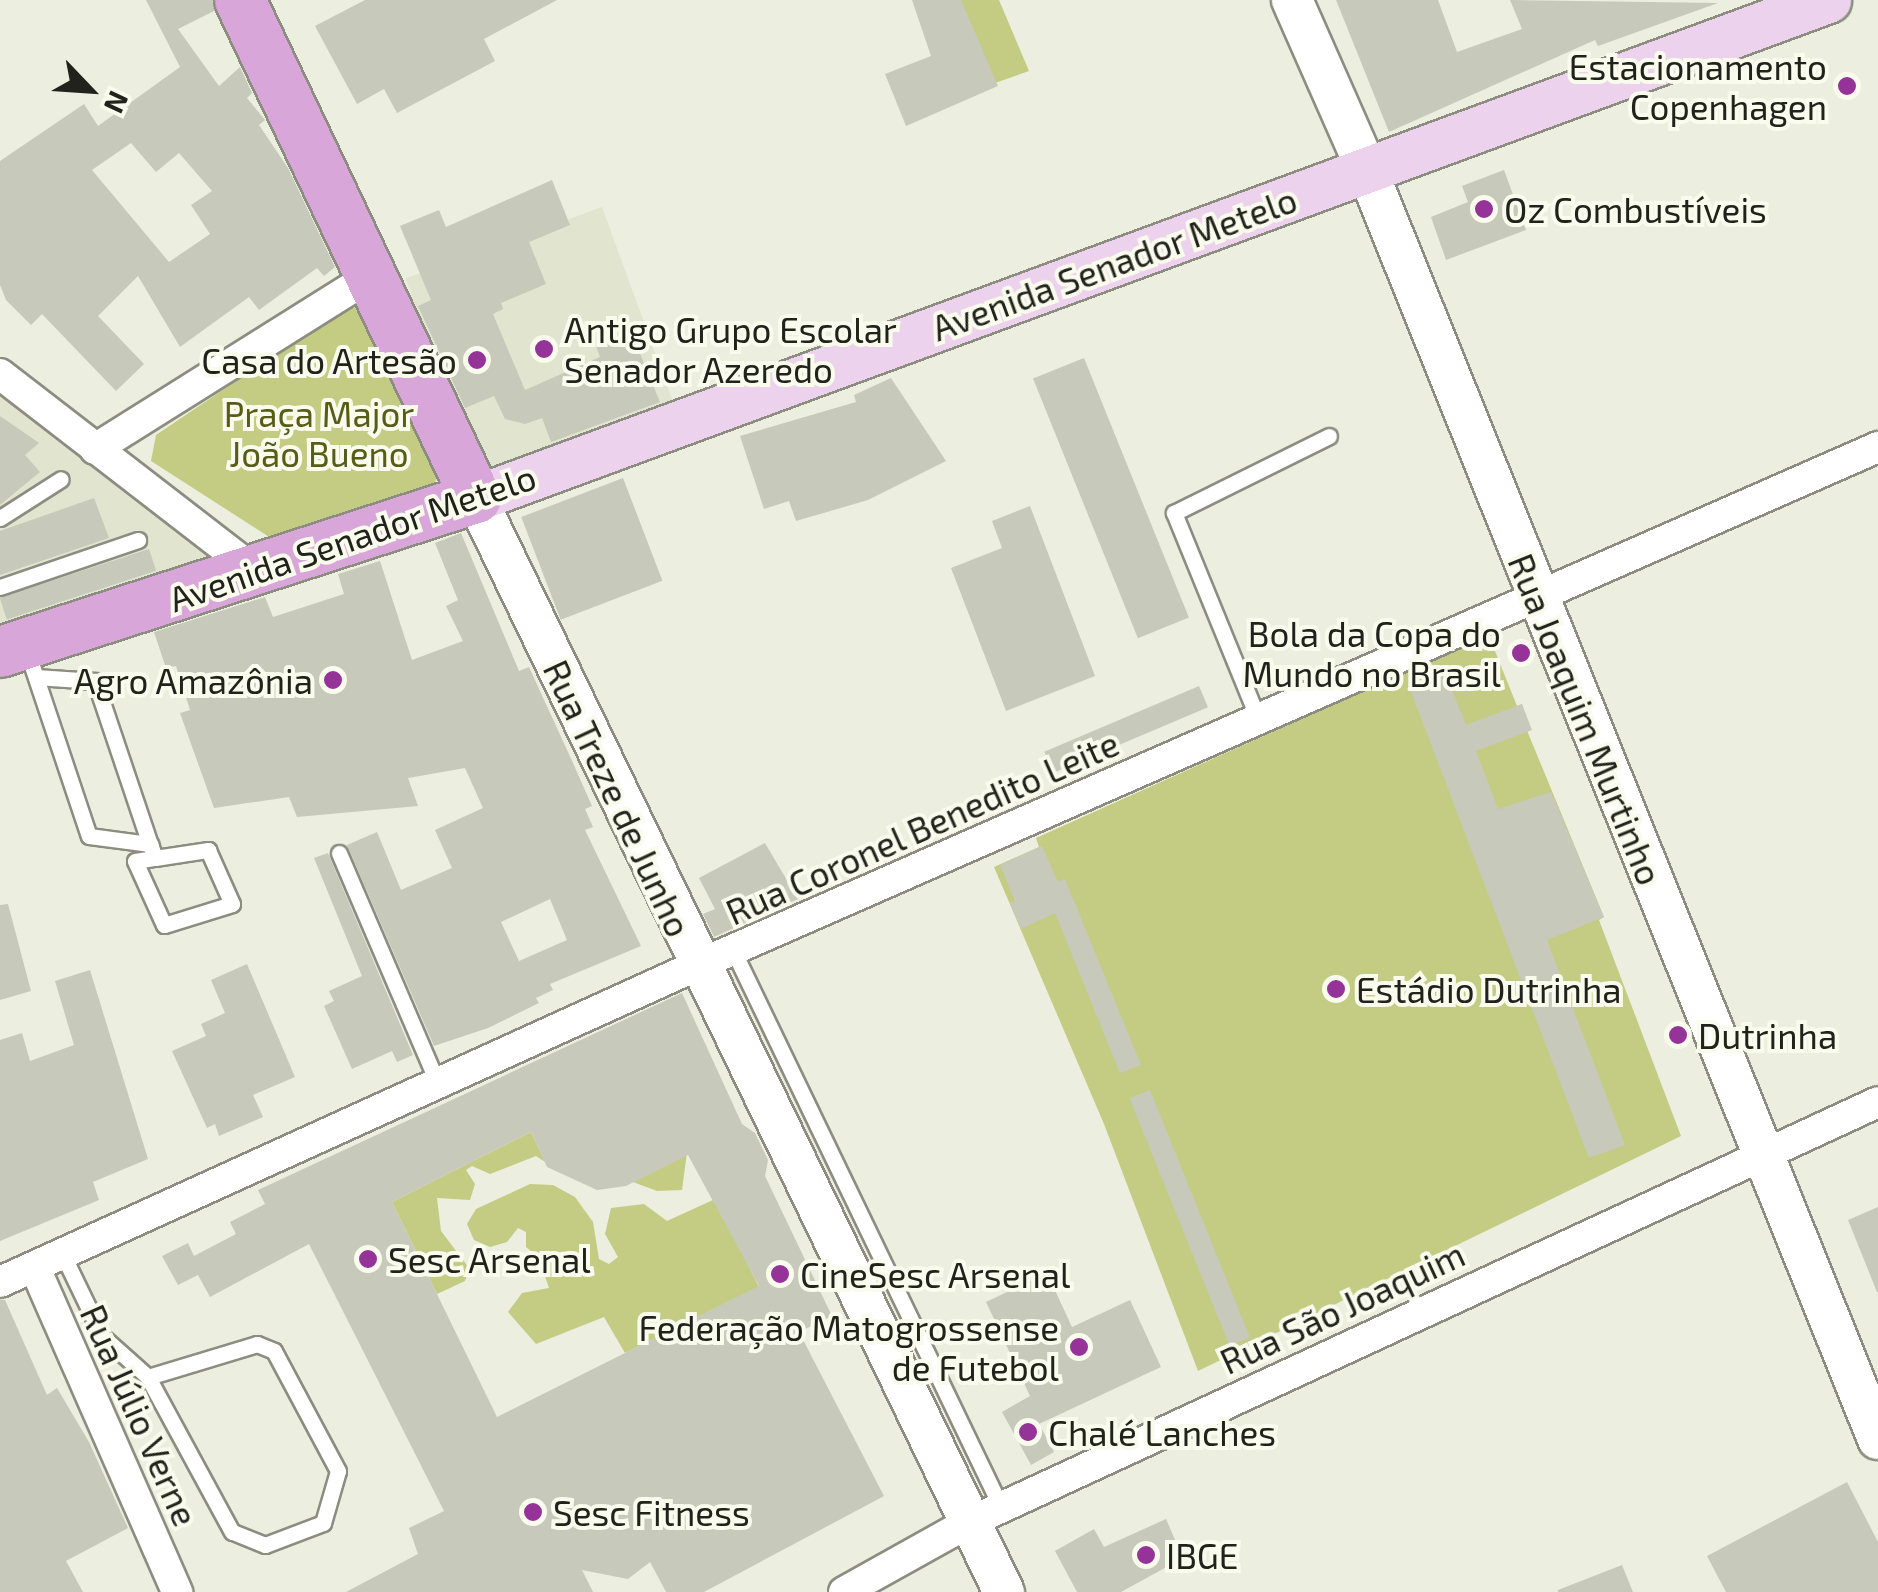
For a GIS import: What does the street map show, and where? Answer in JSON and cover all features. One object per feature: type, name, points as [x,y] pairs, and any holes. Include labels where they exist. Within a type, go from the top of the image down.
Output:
[{"type":"main road","name":"Rua Treze de Junho","points":[[240,0],[476,498]]},
{"type":"main road","name":"Avenida Senador Metelo","points":[[20,658],[255,571],[476,498],[1828,0]]},
{"type":"street","name":"Rua Joaquim Murtinho","points":[[1292,0],[1367,170],[1759,1155],[1878,1439]]},
{"type":"street","points":[[95,449],[372,275]]},
{"type":"street","points":[[0,374],[255,571]]},
{"type":"street","name":"Rua Coronel Benedito Leite","points":[[0,1282],[716,958],[1878,446]]},
{"type":"street","name":"Rua Treze de Junho","points":[[476,498],[716,958],[986,1515],[1004,1592]]},
{"type":"street","name":"Rua São Joaquim","points":[[844,1592],[986,1515],[1878,1102]]},
{"type":"street","name":"Rua Júlio Verne","points":[[49,1261],[177,1592]]},
{"type":"lane","points":[[1260,720],[1174,513],[1329,436]]},
{"type":"lane","points":[[0,518],[61,479]]},
{"type":"lane","points":[[0,586],[138,540]]},
{"type":"lane","points":[[20,658],[90,836],[152,851],[208,850],[232,904],[164,924],[135,861],[152,851]]},
{"type":"lane","points":[[20,658],[95,681],[152,851]]},
{"type":"lane","points":[[340,853],[438,1084]]},
{"type":"lane","points":[[49,1261],[102,1336],[148,1377],[232,1532],[265,1545],[323,1523],[338,1471],[274,1350],[257,1344],[148,1377]]},
{"type":"shaded area","name":"Antigo Grupo Escolar Senador Azeredo","points":[[602,207],[673,403],[477,475],[406,278]]},
{"type":"shaded area","points":[[0,395],[227,566],[0,633]]},
{"type":"green space","points":[[958,0],[999,0],[1029,71],[995,83]]},
{"type":"green space","name":"Praça Major João Bueno","points":[[344,308],[362,308],[439,473],[431,492],[277,542],[151,461],[156,435]]},
{"type":"green space","name":"Estádio Dutrinha","points":[[1473,642],[1495,651],[1517,706],[1522,704],[1528,733],[1604,917],[1599,920],[1681,1136],[1198,1371],[1104,1124],[994,867],[1039,847],[1036,838]]},
{"type":"green space","points":[[531,1132],[545,1162],[536,1156],[490,1174],[472,1166],[466,1170],[475,1184],[470,1200],[437,1198],[441,1231],[469,1268],[465,1281],[437,1294],[392,1202]]},
{"type":"green space","points":[[687,1152],[682,1190],[657,1191],[633,1182]]},
{"type":"green space","points":[[530,1184],[553,1185],[575,1197],[593,1222],[599,1259],[609,1264],[618,1257],[605,1234],[611,1208],[644,1204],[667,1221],[715,1199],[759,1287],[625,1353],[604,1317],[536,1344],[508,1312],[522,1293],[549,1288],[539,1258],[526,1247],[526,1232],[518,1228],[507,1242],[490,1247],[474,1240],[467,1224],[476,1209]]},
{"type":"building","points":[[146,0],[212,0],[214,11],[178,29],[219,86],[240,67],[252,93],[247,98],[265,120],[259,125],[288,168],[335,267],[324,276],[317,268],[259,310],[249,297],[180,347],[138,276],[98,316],[144,364],[116,391],[42,314],[31,325],[6,300],[0,285],[0,161],[84,104],[98,126],[180,67]],"holes":[[[131,143],[156,172],[179,153],[212,191],[191,205],[210,234],[169,262],[92,170]]]},
{"type":"building","points":[[365,0],[557,0],[484,39],[495,61],[397,113],[384,89],[357,104],[315,26]]},
{"type":"building","points":[[912,0],[961,0],[998,86],[906,126],[885,74],[931,56]]},
{"type":"building","points":[[1336,0],[1438,0],[1457,52],[1522,29],[1510,0],[1718,3],[1598,46],[1595,40],[1389,132]]},
{"type":"building","name":"Oz Combustíveis","points":[[1504,170],[1526,230],[1446,260],[1431,217],[1468,202],[1462,186]]},
{"type":"building","points":[[552,180],[570,225],[529,242],[546,284],[501,303],[503,309],[493,314],[525,390],[600,357],[596,346],[631,332],[660,402],[551,442],[542,418],[525,424],[505,419],[494,396],[465,408],[418,306],[431,300],[400,226],[439,210],[446,227]]},
{"type":"building","points":[[1084,358],[1189,618],[1138,638],[1033,379]]},
{"type":"building","points":[[891,378],[946,461],[868,500],[796,521],[789,501],[764,509],[740,436],[856,402],[854,395]]},
{"type":"building","points":[[0,416],[39,443],[25,455],[40,472],[0,505]]},
{"type":"building","points":[[623,478],[662,581],[561,620],[521,517]]},
{"type":"building","points":[[94,498],[109,538],[0,575],[0,531]]},
{"type":"building","points":[[1030,506],[1095,676],[1006,711],[951,568],[1002,548],[992,521]]},
{"type":"building","points":[[461,533],[519,671],[529,667],[592,806],[585,809],[593,827],[585,830],[641,946],[550,984],[553,990],[536,998],[539,1003],[488,1028],[434,1046],[347,845],[377,832],[401,890],[452,868],[435,830],[483,808],[465,768],[408,778],[418,806],[297,817],[289,797],[214,808],[180,713],[190,710],[176,666],[166,668],[154,632],[265,597],[273,617],[344,594],[338,574],[380,561],[412,660],[463,641],[446,606],[458,600],[435,543]],"holes":[[[550,899],[567,940],[519,961],[501,922]]]},
{"type":"building","points":[[149,549],[156,571],[7,619],[0,597]]},
{"type":"building","points":[[1446,675],[1466,725],[1522,704],[1532,730],[1476,751],[1498,809],[1551,792],[1604,917],[1547,940],[1625,1145],[1589,1158],[1410,689]]},
{"type":"building","points":[[1199,686],[1208,707],[1053,773],[1044,752]]},
{"type":"building","points":[[765,843],[798,899],[714,937],[703,914],[715,909],[699,878]]},
{"type":"building","points":[[1042,846],[1058,882],[1065,879],[1141,1065],[1120,1073],[1055,913],[1021,929],[1010,903],[1015,901],[1000,865]]},
{"type":"building","points":[[328,853],[413,1055],[397,1062],[392,1051],[352,1069],[324,1006],[334,1001],[329,991],[362,976],[314,858]]},
{"type":"building","points":[[8,904],[31,991],[0,1000],[0,905]]},
{"type":"building","points":[[247,964],[295,1077],[253,1095],[263,1117],[219,1136],[215,1124],[207,1128],[172,1051],[206,1036],[201,1024],[225,1013],[211,980]]},
{"type":"building","points":[[90,970],[148,1159],[93,1182],[99,1200],[0,1241],[0,1040],[22,1033],[30,1061],[74,1045],[55,981]]},
{"type":"building","points":[[682,993],[742,1124],[755,1133],[768,1160],[765,1176],[832,1316],[799,1332],[884,1496],[704,1592],[666,1592],[650,1562],[628,1579],[582,1570],[593,1592],[346,1592],[418,1554],[409,1528],[444,1511],[309,1244],[210,1297],[198,1275],[178,1285],[162,1256],[188,1243],[194,1256],[236,1234],[230,1222],[265,1204],[258,1190]],"holes":[[[531,1132],[547,1167],[597,1190],[626,1186],[688,1155],[759,1286],[497,1417],[392,1202]]]},
{"type":"building","points":[[1150,1090],[1250,1338],[1230,1346],[1130,1098]]},
{"type":"building","points":[[1878,1207],[1878,1292],[1877,1292],[1848,1220]]},
{"type":"building","name":"Federação Matogrossense de Futebol","points":[[1047,1273],[1072,1327],[1130,1300],[1161,1367],[1039,1424],[1054,1452],[1031,1465],[1002,1412],[1030,1396],[986,1302]]},
{"type":"building","points":[[0,1300],[5,1300],[47,1395],[57,1388],[89,1442],[128,1528],[66,1561],[83,1592],[0,1592]]},
{"type":"building","points":[[1847,1482],[1878,1542],[1878,1592],[1726,1592],[1707,1556]]},
{"type":"building","name":"IBGE","points":[[1166,1519],[1183,1558],[1121,1592],[1077,1592],[1055,1551],[1094,1529],[1104,1547]]},
{"type":"building","points":[[1622,1565],[1633,1592],[1558,1592],[1558,1590]]},
{"type":"place","name":"Estacionamento Copenhagen","points":[[1847,86]]},
{"type":"place","name":"Oz Combustíveis","points":[[1484,209]]},
{"type":"place","name":"Antigo Grupo Escolar Senador Azeredo","points":[[544,349]]},
{"type":"place","name":"Casa do Artesão","points":[[477,360]]},
{"type":"place","name":"Bola da Copa do Mundo no Brasil","points":[[1521,653]]},
{"type":"place","name":"Agro Amazônia","points":[[333,680]]},
{"type":"place","name":"Estádio Dutrinha","points":[[1336,989]]},
{"type":"place","name":"Dutrinha","points":[[1678,1035]]},
{"type":"place","name":"Sesc Arsenal","points":[[368,1259]]},
{"type":"place","name":"CineSesc Arsenal","points":[[780,1274]]},
{"type":"place","name":"Federação Matogrossense de Futebol","points":[[1079,1347]]},
{"type":"place","name":"Chalé Lanches","points":[[1028,1432]]},
{"type":"place","name":"Sesc Fitness","points":[[533,1512]]},
{"type":"place","name":"IBGE","points":[[1146,1555]]}]
